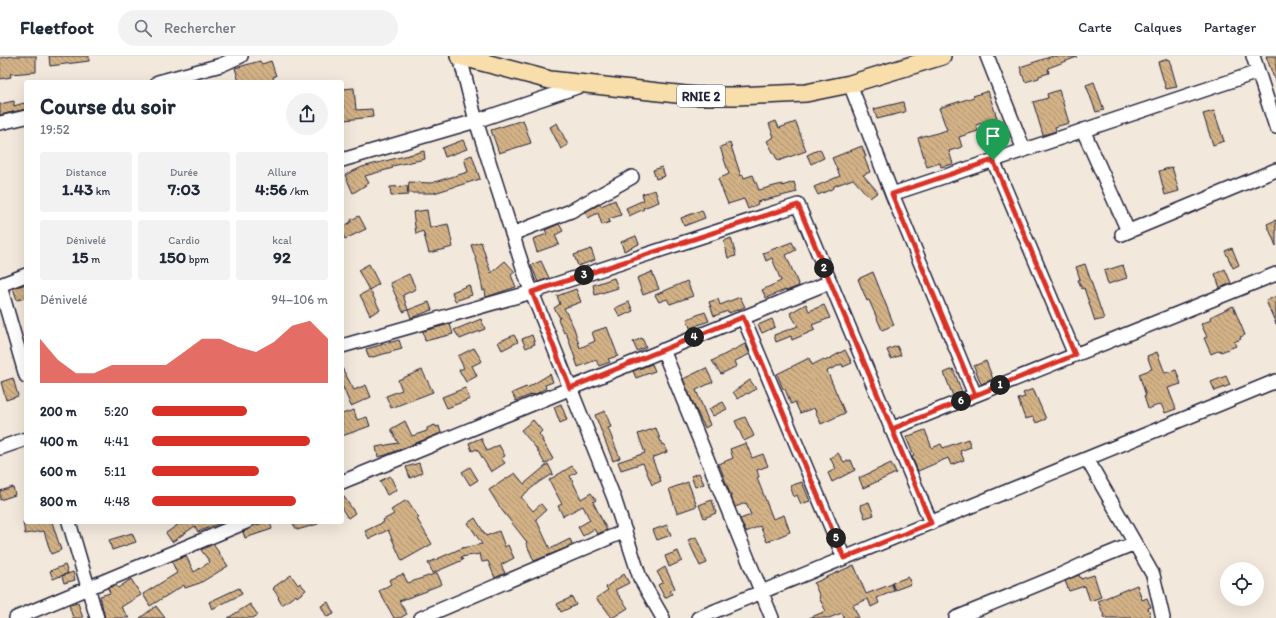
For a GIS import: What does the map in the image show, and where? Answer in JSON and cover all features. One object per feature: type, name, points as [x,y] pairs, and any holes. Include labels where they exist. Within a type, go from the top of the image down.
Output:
[{"type":"main road","name":"RNIE 2","points":[[459,56],[550,80],[695,96],[737,96],[806,93],[850,84],[942,56]]},
{"type":"street","points":[[165,80],[221,65],[241,56]]},
{"type":"street","points":[[459,56],[476,121],[532,292],[614,498],[640,578],[663,618]]},
{"type":"street","points":[[987,56],[1024,150]]},
{"type":"street","points":[[1253,56],[1276,127]]},
{"type":"street","points":[[892,194],[1258,72]]},
{"type":"street","points":[[344,159],[476,121],[588,84]]},
{"type":"street","points":[[850,84],[892,194],[975,395]]},
{"type":"street","points":[[0,123],[24,117]]},
{"type":"street","points":[[1083,130],[1125,233],[1276,170]]},
{"type":"street","points":[[993,160],[1075,355]]},
{"type":"street","points":[[512,234],[571,211],[632,177]]},
{"type":"street","points":[[344,345],[532,292],[798,205],[931,523]]},
{"type":"street","points":[[892,429],[1276,274]]},
{"type":"street","points":[[24,276],[0,286],[24,369]]},
{"type":"street","points":[[344,481],[830,282]]},
{"type":"street","points":[[743,317],[844,558]]},
{"type":"street","points":[[663,350],[772,618]]},
{"type":"street","points":[[698,618],[1276,381]]},
{"type":"street","points":[[0,448],[24,439]]},
{"type":"street","points":[[1087,459],[1153,575],[1163,618]]},
{"type":"street","points":[[70,524],[97,618]]},
{"type":"street","points":[[16,618],[241,524]]},
{"type":"street","points":[[421,618],[625,531]]},
{"type":"street","points":[[956,618],[978,614],[1086,563],[1135,543]]},
{"type":"building","points":[[14,56],[36,56],[36,72],[10,74],[11,77],[0,79],[0,58]]},
{"type":"building","points":[[49,56],[89,56],[89,61],[50,66]]},
{"type":"building","points":[[1053,56],[1077,57],[1048,68],[1049,73],[1025,82],[1020,67]]},
{"type":"building","points":[[1266,56],[1276,56],[1276,81],[1275,81]]},
{"type":"building","points":[[1169,59],[1177,87],[1166,89],[1158,62]]},
{"type":"building","points":[[260,61],[262,64],[271,61],[276,76],[273,77],[274,80],[238,80],[235,68]]},
{"type":"building","points":[[1094,82],[1104,110],[1096,112],[1086,85]]},
{"type":"building","points":[[354,88],[356,110],[372,109],[373,117],[344,120],[344,89]]},
{"type":"building","points":[[1059,90],[1069,123],[1055,127],[1056,131],[1043,135],[1033,102],[1048,98],[1047,94]]},
{"type":"building","points":[[988,91],[997,118],[976,125],[978,131],[959,137],[962,147],[949,151],[953,164],[941,167],[940,163],[927,167],[918,138],[947,130],[939,108]]},
{"type":"building","points":[[14,101],[14,106],[24,103],[24,109],[0,115],[0,104]]},
{"type":"building","points":[[903,102],[905,112],[877,119],[874,109]]},
{"type":"building","points":[[1214,111],[1224,141],[1213,145],[1203,114]]},
{"type":"building","points":[[523,120],[531,143],[499,153],[491,130]]},
{"type":"building","points":[[776,121],[779,128],[796,122],[806,151],[778,161],[767,141],[774,137],[769,124]]},
{"type":"building","points":[[557,123],[568,145],[561,149],[550,127]]},
{"type":"building","points":[[463,140],[467,149],[445,157],[442,148]]},
{"type":"building","points":[[730,143],[741,176],[743,175],[744,178],[753,175],[759,190],[782,184],[782,186],[794,182],[797,192],[757,202],[758,204],[748,209],[744,199],[728,204],[718,179],[729,174],[720,147]]},
{"type":"building","points":[[862,146],[866,157],[864,157],[870,172],[863,175],[878,192],[870,198],[853,179],[834,186],[834,188],[818,195],[814,187],[840,176],[832,158]]},
{"type":"building","points":[[820,149],[824,158],[811,164],[807,155]]},
{"type":"building","points":[[424,151],[425,159],[392,166],[393,168],[365,176],[369,183],[353,193],[345,175],[362,167]]},
{"type":"building","points":[[472,155],[480,179],[434,193],[408,193],[409,182],[431,183],[468,172],[464,158]]},
{"type":"building","points":[[662,167],[665,176],[656,179],[653,170]]},
{"type":"building","points":[[1172,167],[1179,191],[1165,195],[1159,171]]},
{"type":"building","points":[[407,186],[408,195],[391,196],[390,187]]},
{"type":"building","points":[[655,190],[659,202],[643,208],[644,209],[629,216],[626,208],[644,200],[642,194]]},
{"type":"building","points":[[615,200],[621,215],[609,219],[610,222],[602,225],[598,213],[588,218],[585,212],[600,204],[601,206]]},
{"type":"building","points":[[427,210],[430,228],[448,224],[453,247],[429,253],[423,231],[416,234],[413,212]]},
{"type":"building","points":[[702,210],[705,218],[684,226],[681,218]]},
{"type":"building","points":[[359,216],[366,229],[345,239],[344,226],[351,222],[351,220]]},
{"type":"building","points":[[1276,220],[1276,246],[1267,224]]},
{"type":"building","points":[[559,224],[563,231],[555,235],[559,244],[537,252],[533,239],[547,234],[545,230]]},
{"type":"building","points":[[636,236],[639,244],[624,251],[621,242]]},
{"type":"building","points":[[731,238],[736,256],[728,258],[724,241]]},
{"type":"building","points":[[481,242],[491,273],[505,261],[515,272],[511,275],[516,287],[486,297],[485,290],[483,291],[478,265],[471,245]]},
{"type":"building","points":[[792,242],[796,250],[786,255],[799,286],[766,298],[762,290],[781,281],[772,258],[766,261],[763,253]]},
{"type":"building","points":[[1232,248],[1239,265],[1233,268],[1225,251]]},
{"type":"building","points":[[591,249],[595,260],[578,266],[574,255]]},
{"type":"building","points":[[541,261],[549,278],[538,282],[531,265]]},
{"type":"building","points":[[369,264],[379,284],[369,290],[358,270]]},
{"type":"building","points":[[1085,264],[1104,319],[1095,321],[1084,288],[1082,289],[1078,280],[1080,279],[1076,267]]},
{"type":"building","points":[[1123,265],[1127,278],[1108,284],[1104,271]]},
{"type":"building","points":[[1225,269],[1231,283],[1220,288],[1215,274]]},
{"type":"building","points":[[652,272],[659,289],[643,295],[637,278]]},
{"type":"building","points":[[873,272],[894,325],[882,330],[869,300],[867,301],[858,279]]},
{"type":"building","points":[[409,274],[416,289],[403,295],[408,310],[403,312],[390,283]]},
{"type":"building","points":[[614,278],[618,288],[595,295],[593,285]]},
{"type":"building","points":[[687,281],[693,296],[670,304],[667,299],[659,302],[655,295]]},
{"type":"building","points":[[24,285],[24,298],[17,300],[13,288]]},
{"type":"building","points":[[469,285],[472,295],[455,301],[452,292]]},
{"type":"building","points":[[576,289],[581,302],[564,308],[574,328],[580,348],[595,341],[592,332],[607,327],[618,356],[608,359],[610,362],[599,366],[596,360],[578,367],[566,332],[564,333],[558,319],[560,318],[554,308],[560,304],[557,296]]},
{"type":"building","points":[[370,290],[380,310],[370,315],[360,295]]},
{"type":"building","points":[[1276,296],[1276,324],[1266,301]]},
{"type":"building","points":[[740,297],[745,307],[729,313],[728,311],[714,316],[709,302],[718,299],[720,305]]},
{"type":"building","points":[[429,302],[432,310],[411,318],[408,310]]},
{"type":"building","points":[[629,302],[633,311],[620,317],[615,308]]},
{"type":"building","points":[[806,304],[809,311],[824,305],[830,318],[812,325],[815,330],[792,340],[791,336],[776,342],[774,335],[798,326],[790,313]]},
{"type":"building","points":[[1233,306],[1245,335],[1240,337],[1241,339],[1234,342],[1236,346],[1211,354],[1204,338],[1207,337],[1201,324],[1211,320],[1210,317]]},
{"type":"building","points":[[705,312],[709,321],[690,328],[687,319]]},
{"type":"building","points":[[481,319],[485,329],[460,339],[454,330]]},
{"type":"building","points":[[772,319],[775,327],[762,333],[758,325]]},
{"type":"building","points":[[450,324],[453,334],[425,341],[423,331]]},
{"type":"building","points":[[514,335],[518,342],[502,350],[498,342]]},
{"type":"building","points":[[532,335],[535,344],[526,348],[522,339]]},
{"type":"building","points":[[642,338],[646,347],[637,351],[633,342]]},
{"type":"building","points":[[399,340],[402,349],[369,358],[366,349]]},
{"type":"building","points":[[745,344],[750,354],[735,361],[737,366],[721,374],[712,361]]},
{"type":"building","points":[[897,346],[901,355],[891,359],[887,350]]},
{"type":"building","points":[[474,348],[482,361],[472,366],[477,376],[466,382],[459,370],[464,368],[458,356]]},
{"type":"building","points":[[845,350],[852,363],[843,367],[842,364],[827,371],[845,413],[821,424],[814,408],[800,413],[795,402],[791,404],[777,374],[809,358],[812,365],[824,359],[825,361]]},
{"type":"building","points":[[1157,352],[1165,373],[1176,370],[1181,384],[1168,388],[1176,409],[1165,413],[1161,404],[1148,409],[1144,396],[1146,396],[1139,374],[1152,369],[1147,356]]},
{"type":"building","points":[[986,361],[993,379],[981,384],[974,366]]},
{"type":"building","points":[[652,364],[655,371],[636,378],[633,371]]},
{"type":"building","points":[[706,368],[713,382],[696,390],[710,425],[705,428],[683,379]]},
{"type":"building","points":[[953,369],[962,392],[953,396],[944,373]]},
{"type":"building","points":[[422,370],[433,392],[391,408],[386,396],[402,390],[398,380]]},
{"type":"building","points":[[344,372],[354,390],[366,385],[371,397],[351,406],[344,390]]},
{"type":"building","points":[[550,374],[553,382],[545,385],[546,388],[536,394],[516,401],[512,393],[526,387],[527,388]]},
{"type":"building","points":[[1226,376],[1230,385],[1215,391],[1211,382]]},
{"type":"building","points":[[13,378],[18,396],[6,400],[1,382]]},
{"type":"building","points":[[750,380],[756,389],[738,399],[733,392]]},
{"type":"building","points":[[465,388],[470,399],[447,408],[442,397]]},
{"type":"building","points":[[1033,389],[1046,419],[1036,423],[1033,417],[1025,419],[1018,399],[1025,397],[1023,393]]},
{"type":"building","points":[[723,402],[727,409],[713,416],[709,409]]},
{"type":"building","points":[[561,404],[567,420],[560,423],[554,407]]},
{"type":"building","points":[[354,410],[357,420],[367,417],[370,426],[344,435],[344,413]]},
{"type":"building","points":[[605,411],[611,427],[608,428],[620,458],[613,461],[595,415]]},
{"type":"building","points":[[745,417],[754,436],[744,441],[735,421]]},
{"type":"building","points":[[533,420],[542,431],[539,434],[553,459],[545,464],[536,448],[521,430]]},
{"type":"building","points":[[405,421],[412,436],[427,431],[427,428],[435,425],[436,427],[439,426],[441,433],[378,457],[376,447],[398,443],[391,429]]},
{"type":"building","points":[[656,428],[662,445],[664,444],[667,452],[652,458],[661,481],[652,485],[643,463],[621,470],[618,462],[645,453],[638,434]]},
{"type":"building","points":[[925,430],[932,448],[941,444],[943,448],[968,439],[971,447],[960,451],[964,460],[951,465],[948,458],[918,471],[912,457],[914,456],[906,437]]},
{"type":"building","points":[[481,438],[487,451],[499,445],[505,456],[501,458],[505,463],[491,472],[477,449],[472,451],[469,443]]},
{"type":"building","points":[[746,443],[752,458],[763,454],[768,466],[757,470],[759,477],[757,478],[773,519],[784,515],[790,532],[767,542],[760,526],[746,532],[740,519],[751,515],[746,503],[735,507],[719,464],[733,458],[730,449]]},
{"type":"building","points":[[838,453],[844,462],[851,460],[855,470],[832,482],[828,473],[836,469],[830,458]]},
{"type":"building","points":[[419,463],[422,473],[410,478],[406,467]]},
{"type":"building","points":[[891,463],[896,473],[863,488],[859,478]]},
{"type":"building","points":[[548,464],[553,474],[539,482],[521,497],[533,511],[541,504],[546,510],[536,519],[550,549],[570,539],[572,543],[566,548],[534,561],[526,543],[527,542],[501,509],[489,490],[515,473],[524,484]]},
{"type":"building","points":[[572,466],[577,472],[570,476],[581,499],[591,493],[596,500],[593,502],[607,530],[597,534],[594,529],[583,536],[578,527],[590,520],[583,506],[563,516],[558,506],[562,504],[549,480]]},
{"type":"building","points":[[470,467],[478,480],[470,485],[462,472]]},
{"type":"building","points":[[699,473],[704,484],[695,487],[691,476]]},
{"type":"building","points":[[390,476],[397,490],[387,495],[380,481]]},
{"type":"building","points":[[688,482],[697,506],[677,513],[669,489]]},
{"type":"building","points":[[802,482],[810,501],[801,504],[797,495],[794,497],[790,486]]},
{"type":"building","points":[[13,487],[15,495],[0,500],[0,491]]},
{"type":"building","points":[[344,497],[355,513],[348,518],[344,512]]},
{"type":"building","points":[[712,500],[716,513],[704,518],[699,505]]},
{"type":"building","points":[[405,501],[408,501],[419,518],[417,519],[432,544],[402,561],[388,530],[369,539],[365,531],[384,522],[383,520],[394,514],[391,510]]},
{"type":"building","points":[[869,502],[874,515],[865,518],[860,505]]},
{"type":"building","points":[[475,518],[486,536],[499,531],[505,547],[508,545],[514,558],[501,565],[505,573],[495,578],[488,561],[482,562],[480,554],[461,557],[463,560],[433,573],[428,563],[462,548],[482,544],[468,523]]},
{"type":"building","points":[[23,522],[24,524],[53,524],[61,550],[51,554],[44,531],[25,534]]},
{"type":"building","points":[[179,524],[218,524],[198,532],[195,526],[172,542],[166,533]]},
{"type":"building","points":[[260,524],[271,524],[272,529],[245,538],[243,532]]},
{"type":"building","points":[[293,524],[318,524],[297,530]]},
{"type":"building","points":[[667,525],[671,535],[657,540],[653,530]]},
{"type":"building","points":[[132,533],[136,542],[112,550],[109,540]]},
{"type":"building","points":[[696,537],[707,563],[700,566],[688,540]]},
{"type":"building","points":[[213,544],[228,566],[200,583],[185,588],[184,585],[150,606],[143,594],[177,573],[172,562],[186,556],[194,572],[210,562],[201,550]]},
{"type":"building","points":[[678,551],[682,561],[669,567],[665,556]]},
{"type":"building","points":[[65,565],[68,573],[53,579],[50,571]]},
{"type":"building","points":[[854,565],[866,594],[892,584],[894,591],[877,598],[879,603],[871,607],[868,599],[853,605],[859,618],[844,618],[842,613],[829,618],[809,618],[826,611],[819,598],[820,597],[814,583]]},
{"type":"building","points":[[665,567],[675,588],[670,591],[672,594],[665,598],[658,585],[663,582],[657,572]]},
{"type":"building","points":[[73,572],[75,580],[64,583],[62,576]]},
{"type":"building","points":[[437,573],[442,584],[399,601],[407,614],[400,618],[394,618],[379,591],[391,584],[389,580],[403,574],[408,583]]},
{"type":"building","points":[[624,574],[629,583],[615,590],[628,608],[612,618],[596,598],[608,590],[606,587]]},
{"type":"building","points":[[291,575],[298,585],[300,583],[306,590],[282,605],[278,598],[279,597],[273,589]]},
{"type":"building","points":[[1079,575],[1081,579],[1094,575],[1101,597],[1090,601],[1085,586],[1069,591],[1065,581]]},
{"type":"building","points":[[908,577],[911,584],[895,590],[892,583]]},
{"type":"building","points":[[131,579],[141,595],[121,607],[129,618],[105,618],[100,596],[110,593],[108,588],[116,585],[118,588]]},
{"type":"building","points":[[1137,585],[1142,600],[1147,598],[1151,607],[1148,608],[1151,618],[1105,618],[1098,601]]},
{"type":"building","points":[[239,588],[242,594],[212,609],[209,602]]},
{"type":"building","points":[[572,597],[576,605],[561,612],[557,604]]},
{"type":"building","points":[[328,602],[334,614],[327,617],[321,606]]},
{"type":"building","points":[[78,603],[83,618],[73,618],[69,605]]},
{"type":"building","points":[[250,604],[258,615],[253,618],[228,618]]},
{"type":"building","points":[[156,606],[165,618],[140,618]]},
{"type":"route","points":[[993,160],[892,194],[975,395],[892,429],[931,523],[844,558],[743,317],[570,388],[532,292],[798,205],[892,429],[1075,355],[993,160]]}]
